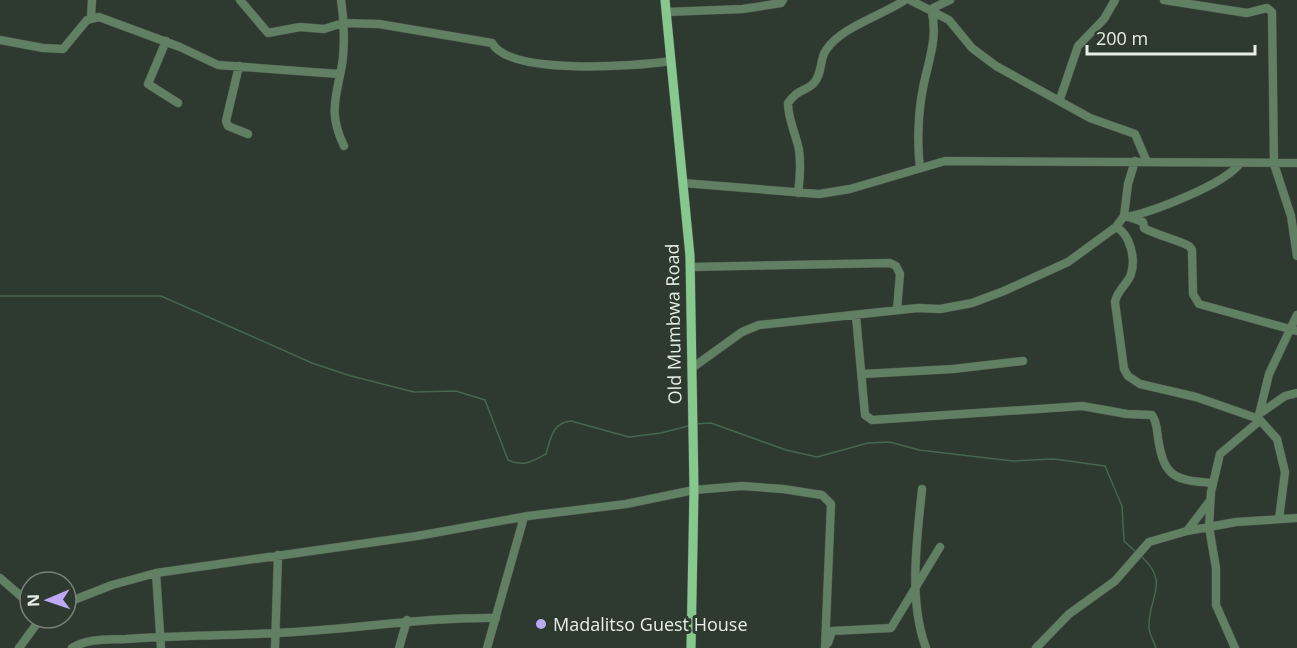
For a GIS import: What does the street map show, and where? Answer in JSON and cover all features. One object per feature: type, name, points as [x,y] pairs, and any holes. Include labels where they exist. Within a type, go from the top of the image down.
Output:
[{"type":"main road","name":"Old Mumbwa Road","points":[[665,0],[690,267],[694,490],[691,648]]},
{"type":"street","points":[[0,40],[43,48],[63,49],[91,17],[91,0]]},
{"type":"street","points":[[240,0],[268,33],[300,27],[324,29],[343,23],[379,24],[492,43],[503,55],[546,65],[614,67],[671,61]]},
{"type":"street","points":[[341,0],[342,63],[333,108],[337,130],[344,146]]},
{"type":"street","points":[[666,12],[743,9],[781,3],[783,0]]},
{"type":"street","points":[[798,193],[801,175],[799,148],[791,128],[788,103],[796,92],[812,85],[821,71],[825,52],[830,46],[862,21],[889,11],[905,0]]},
{"type":"street","points":[[910,0],[931,9],[955,25],[972,48],[988,61],[1060,99],[1090,118],[1135,134],[1148,162]]},
{"type":"street","points":[[931,9],[950,0]]},
{"type":"street","points":[[1060,99],[1078,46],[1104,19],[1114,0]]},
{"type":"street","points":[[1164,0],[1247,13],[1267,8],[1272,12],[1274,164],[1291,216],[1297,256]]},
{"type":"street","points":[[920,168],[921,105],[933,51],[934,19],[931,9]]},
{"type":"street","points":[[91,17],[99,17],[166,41],[207,61],[239,66],[339,74]]},
{"type":"street","points":[[166,41],[148,84],[178,103]]},
{"type":"street","points":[[239,66],[226,120],[228,126],[248,134]]},
{"type":"street","points":[[683,183],[819,195],[850,189],[945,161],[1297,163]]},
{"type":"street","points":[[1127,217],[1128,184],[1135,161]]},
{"type":"street","points":[[692,368],[749,327],[897,310],[940,309],[987,298],[1068,262],[1127,217],[1227,178],[1240,164]]},
{"type":"street","points":[[1127,217],[1143,222],[1144,228],[1151,232],[1158,232],[1189,246],[1192,250],[1193,294],[1199,304],[1294,330]]},
{"type":"street","points":[[1116,227],[1124,231],[1129,239],[1132,263],[1132,273],[1118,293],[1115,302],[1120,356],[1128,376],[1140,384],[1196,397],[1260,416],[1277,439],[1285,472],[1279,519]]},
{"type":"street","points":[[690,267],[890,263],[896,266],[900,274],[897,310]]},
{"type":"street","points":[[1260,416],[1269,374],[1294,330],[1297,315]]},
{"type":"street","points":[[856,316],[865,415],[876,421],[1073,407],[1152,415],[1162,461],[1168,470],[1182,480],[1213,483]]},
{"type":"street","points":[[863,374],[953,369],[1023,360]]},
{"type":"street","points":[[1235,648],[1216,606],[1216,568],[1209,527],[1209,501],[1220,454],[1246,434],[1260,416],[1285,396],[1297,393]]},
{"type":"street","points":[[78,598],[112,585],[156,573],[417,536],[524,517],[626,504],[694,490],[742,486],[808,492],[827,498],[832,511],[826,648]]},
{"type":"street","points":[[922,489],[915,602],[918,627],[926,648]]},
{"type":"street","points":[[1187,531],[1209,501]]},
{"type":"street","points":[[487,648],[524,517]]},
{"type":"street","points":[[1036,648],[1069,614],[1115,581],[1145,545],[1187,531],[1236,522],[1297,518]]},
{"type":"street","points":[[826,648],[832,631],[891,628],[940,547]]},
{"type":"street","points":[[275,648],[278,555]]},
{"type":"street","points":[[156,573],[161,648]]},
{"type":"street","points":[[0,578],[18,594]]},
{"type":"street","points":[[72,648],[87,641],[159,635],[276,633],[375,626],[407,620],[496,618]]},
{"type":"street","points":[[399,648],[407,620]]},
{"type":"street","points":[[19,648],[32,630]]},
{"type":"waterway","points":[[0,296],[161,296],[312,363],[351,376],[414,392],[456,391],[485,400],[508,460],[519,463],[532,461],[546,454],[553,432],[565,422],[571,421],[629,437],[661,433],[688,426]]},
{"type":"waterway","points":[[695,424],[711,423],[786,450],[817,457],[868,443],[890,442],[919,450],[1013,461],[1054,459],[1105,466],[1122,506],[1124,541],[1136,552]]},
{"type":"waterway","points":[[1142,557],[1155,575],[1156,592],[1149,618],[1149,629],[1156,648]]},
{"type":"place","name":"Madalitso Guest House","points":[[541,624]]}]
